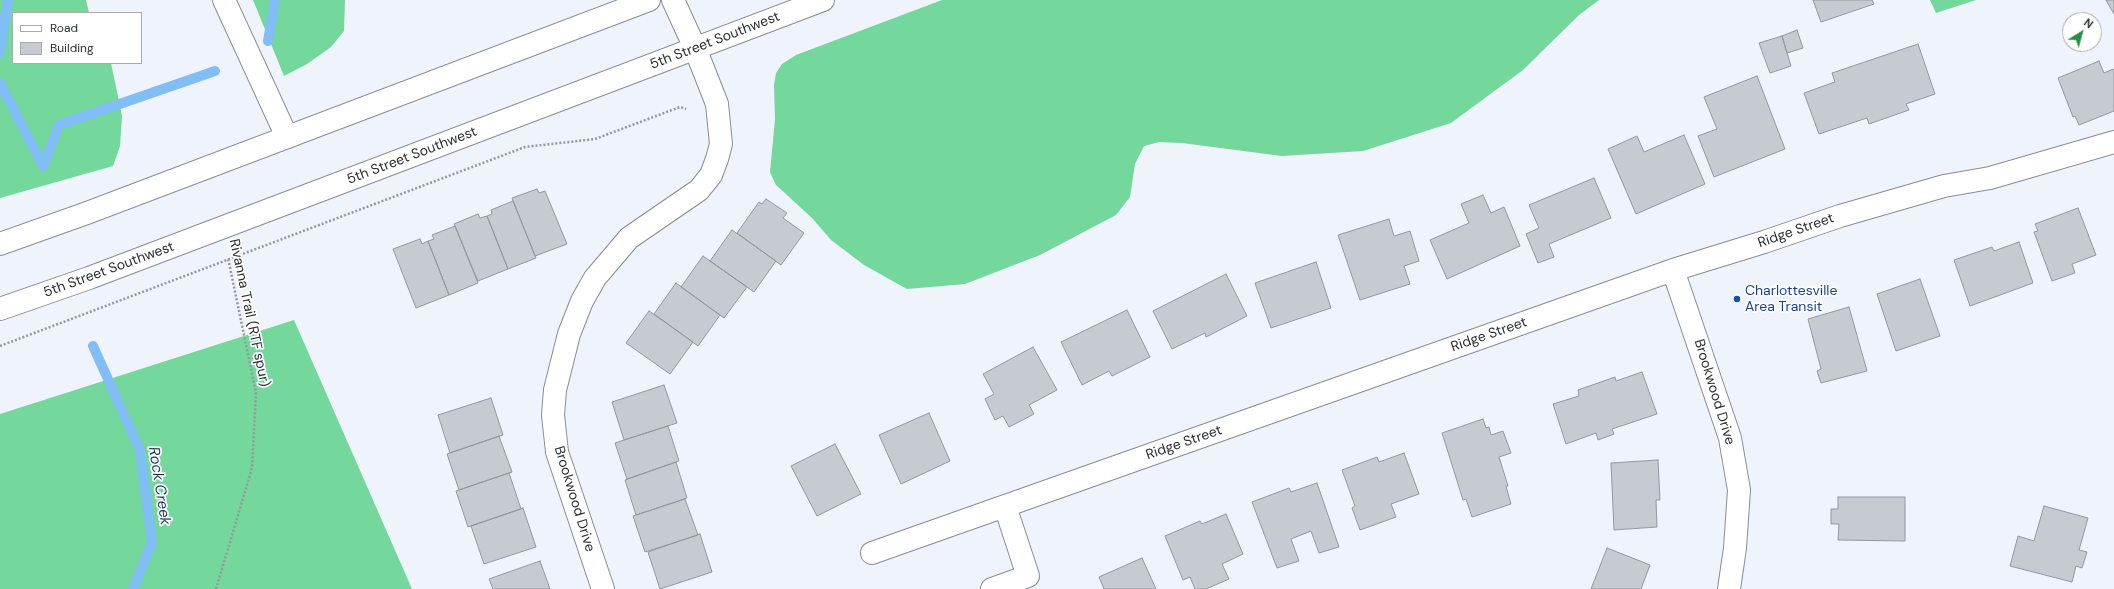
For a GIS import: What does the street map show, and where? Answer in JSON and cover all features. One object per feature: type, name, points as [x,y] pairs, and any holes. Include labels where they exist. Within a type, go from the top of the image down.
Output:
[{"type":"street","points":[[224,0],[288,137]]},
{"type":"street","points":[[0,244],[87,213],[650,0]]},
{"type":"street","name":"Brookwood Drive","points":[[603,589],[557,452],[553,415],[555,390],[569,334],[582,301],[595,278],[629,238],[699,190],[713,170],[721,144],[721,131],[717,104],[695,48],[673,0]]},
{"type":"street","name":"5th Street Southwest","points":[[0,309],[89,278],[823,0]]},
{"type":"street","name":"Ridge Street","points":[[872,554],[1673,270],[1944,186],[1990,178],[2114,142]]},
{"type":"street","name":"Brookwood Drive","points":[[1673,270],[1730,438],[1739,490],[1735,548],[1729,589]]},
{"type":"street","points":[[992,589],[1028,576],[1005,506]]},
{"type":"path","points":[[0,346],[526,147],[595,139],[680,107],[692,112]]},
{"type":"path","name":"Rivanna Trail (RTF spur)","points":[[216,589],[252,468],[256,393],[221,228]]},
{"type":"green space","points":[[0,0],[86,0],[89,12],[12,12],[12,64],[111,64],[122,116],[120,146],[113,166],[0,198]]},
{"type":"green space","points":[[253,0],[345,0],[344,31],[331,47],[307,64],[284,76]]},
{"type":"green space","points":[[942,0],[1599,0],[1579,15],[1523,70],[1451,123],[1363,151],[1282,156],[1182,143],[1159,142],[1144,146],[1135,164],[1130,197],[1116,215],[1040,255],[965,284],[907,289],[864,265],[831,240],[812,218],[776,185],[770,172],[775,119],[774,85],[776,73],[782,64],[796,55]]},
{"type":"green space","points":[[1930,0],[1976,0],[1936,13]]},
{"type":"green space","points":[[294,320],[412,589],[0,589],[0,414]]},
{"type":"building","points":[[1813,0],[1872,0],[1874,4],[1821,22]]},
{"type":"building","points":[[2106,0],[2114,0],[2114,14]]},
{"type":"building","points":[[1797,30],[1803,48],[1787,53],[1782,36]]},
{"type":"building","points":[[1782,36],[1791,66],[1770,73],[1759,43]]},
{"type":"building","points":[[1918,44],[1935,94],[1906,104],[1909,110],[1869,124],[1867,118],[1819,134],[1804,93],[1835,82],[1832,73]]},
{"type":"building","points":[[2099,61],[2104,73],[2113,69],[2114,70],[2114,111],[2079,125],[2075,116],[2073,117],[2058,78]]},
{"type":"building","points":[[1757,76],[1785,149],[1714,177],[1698,136],[1717,129],[1704,97]]},
{"type":"building","points":[[1684,135],[1705,184],[1636,214],[1608,149],[1637,136],[1644,152]]},
{"type":"building","points":[[1594,178],[1611,218],[1549,244],[1554,257],[1538,263],[1526,234],[1539,228],[1529,205]]},
{"type":"building","points":[[537,189],[539,193],[545,191],[567,244],[535,256],[512,198]]},
{"type":"building","points":[[1483,195],[1491,213],[1504,207],[1520,246],[1447,279],[1430,240],[1469,223],[1461,204]]},
{"type":"building","points":[[766,199],[787,213],[783,218],[804,233],[781,265],[737,233],[759,202],[762,204]]},
{"type":"building","points":[[513,201],[536,258],[508,269],[487,216],[492,214],[491,210]]},
{"type":"building","points":[[2078,208],[2096,255],[2072,264],[2075,273],[2052,281],[2034,232],[2038,231],[2035,224]]},
{"type":"building","points":[[478,214],[480,218],[487,216],[508,269],[478,281],[454,224]]},
{"type":"building","points":[[1389,219],[1394,236],[1410,231],[1419,261],[1404,266],[1410,284],[1360,300],[1338,235]]},
{"type":"building","points":[[455,226],[478,283],[449,295],[428,241],[434,239],[432,235]]},
{"type":"building","points":[[732,230],[776,261],[754,292],[710,261]]},
{"type":"building","points":[[420,239],[422,244],[428,241],[449,295],[416,308],[393,249]]},
{"type":"building","points":[[2019,242],[2033,283],[1970,306],[1954,260],[1992,247],[1994,251]]},
{"type":"building","points":[[703,256],[747,287],[724,318],[681,287]]},
{"type":"building","points":[[1316,262],[1331,308],[1271,328],[1255,283]]},
{"type":"building","points":[[1226,274],[1247,316],[1206,337],[1205,333],[1172,349],[1153,311]]},
{"type":"building","points":[[1920,279],[1940,336],[1896,351],[1877,294]]},
{"type":"building","points":[[676,283],[720,315],[698,346],[654,314]]},
{"type":"building","points":[[1849,307],[1867,371],[1821,383],[1817,371],[1821,369],[1808,319]]},
{"type":"building","points":[[1127,310],[1150,357],[1112,376],[1109,371],[1082,385],[1061,342]]},
{"type":"building","points":[[649,311],[693,342],[670,374],[626,343]]},
{"type":"building","points":[[1033,347],[1057,390],[1029,405],[1034,414],[1009,427],[1003,416],[995,420],[985,399],[994,394],[983,374]]},
{"type":"building","points":[[1642,372],[1657,414],[1612,429],[1614,434],[1598,440],[1596,433],[1566,444],[1553,404],[1579,396],[1578,390],[1615,377],[1616,381]]},
{"type":"building","points":[[664,385],[677,423],[624,440],[612,402]]},
{"type":"building","points":[[491,398],[503,435],[450,453],[438,415]]},
{"type":"building","points":[[929,413],[950,461],[901,484],[879,435]]},
{"type":"building","points":[[1483,419],[1486,428],[1489,427],[1491,435],[1503,431],[1511,453],[1499,457],[1508,486],[1506,486],[1511,504],[1472,517],[1466,499],[1463,500],[1442,433]]},
{"type":"building","points":[[668,426],[679,461],[627,479],[615,443]]},
{"type":"building","points":[[499,436],[512,472],[459,490],[447,454]]},
{"type":"building","points":[[835,444],[861,494],[817,516],[791,466]]},
{"type":"building","points":[[1404,453],[1419,494],[1391,504],[1396,517],[1360,530],[1352,508],[1355,506],[1342,470],[1377,457],[1379,462]]},
{"type":"building","points":[[1658,460],[1660,500],[1656,500],[1657,527],[1614,530],[1611,463]]},
{"type":"building","points":[[676,462],[687,498],[636,515],[625,480]]},
{"type":"building","points":[[509,473],[521,509],[468,527],[456,491]]},
{"type":"building","points":[[1317,483],[1339,547],[1319,553],[1311,531],[1291,539],[1299,561],[1277,568],[1252,502],[1289,488],[1291,492]]},
{"type":"building","points":[[1838,497],[1905,497],[1905,541],[1838,540],[1839,524],[1831,524],[1831,509],[1838,509]]},
{"type":"building","points":[[685,499],[698,535],[645,552],[633,516]]},
{"type":"building","points":[[2044,506],[2088,518],[2079,550],[2087,552],[2082,568],[2076,566],[2072,582],[2010,566],[2018,536],[2034,541]]},
{"type":"building","points":[[523,508],[536,547],[484,564],[471,526]]},
{"type":"building","points":[[1226,514],[1243,554],[1222,564],[1229,579],[1206,589],[1195,589],[1190,577],[1183,580],[1165,536],[1200,521],[1202,524]]},
{"type":"building","points":[[700,534],[712,572],[660,589],[648,552]]},
{"type":"building","points":[[1607,548],[1650,565],[1641,589],[1591,589]]},
{"type":"building","points":[[1142,558],[1156,589],[1104,589],[1099,577]]},
{"type":"building","points":[[540,561],[550,589],[493,589],[489,579]]},
{"type":"waterway","name":"Rock Creek","points":[[0,53],[8,0]]},
{"type":"waterway","points":[[268,41],[275,0]]},
{"type":"waterway","points":[[43,166],[59,125],[215,71]]},
{"type":"waterway","name":"Rock Creek","points":[[0,83],[43,166]]},
{"type":"waterway","name":"Rock Creek","points":[[93,346],[140,450],[152,542],[133,589]]},
{"type":"place","name":"Charlottesville Area Transit","points":[[1737,299]]}]
